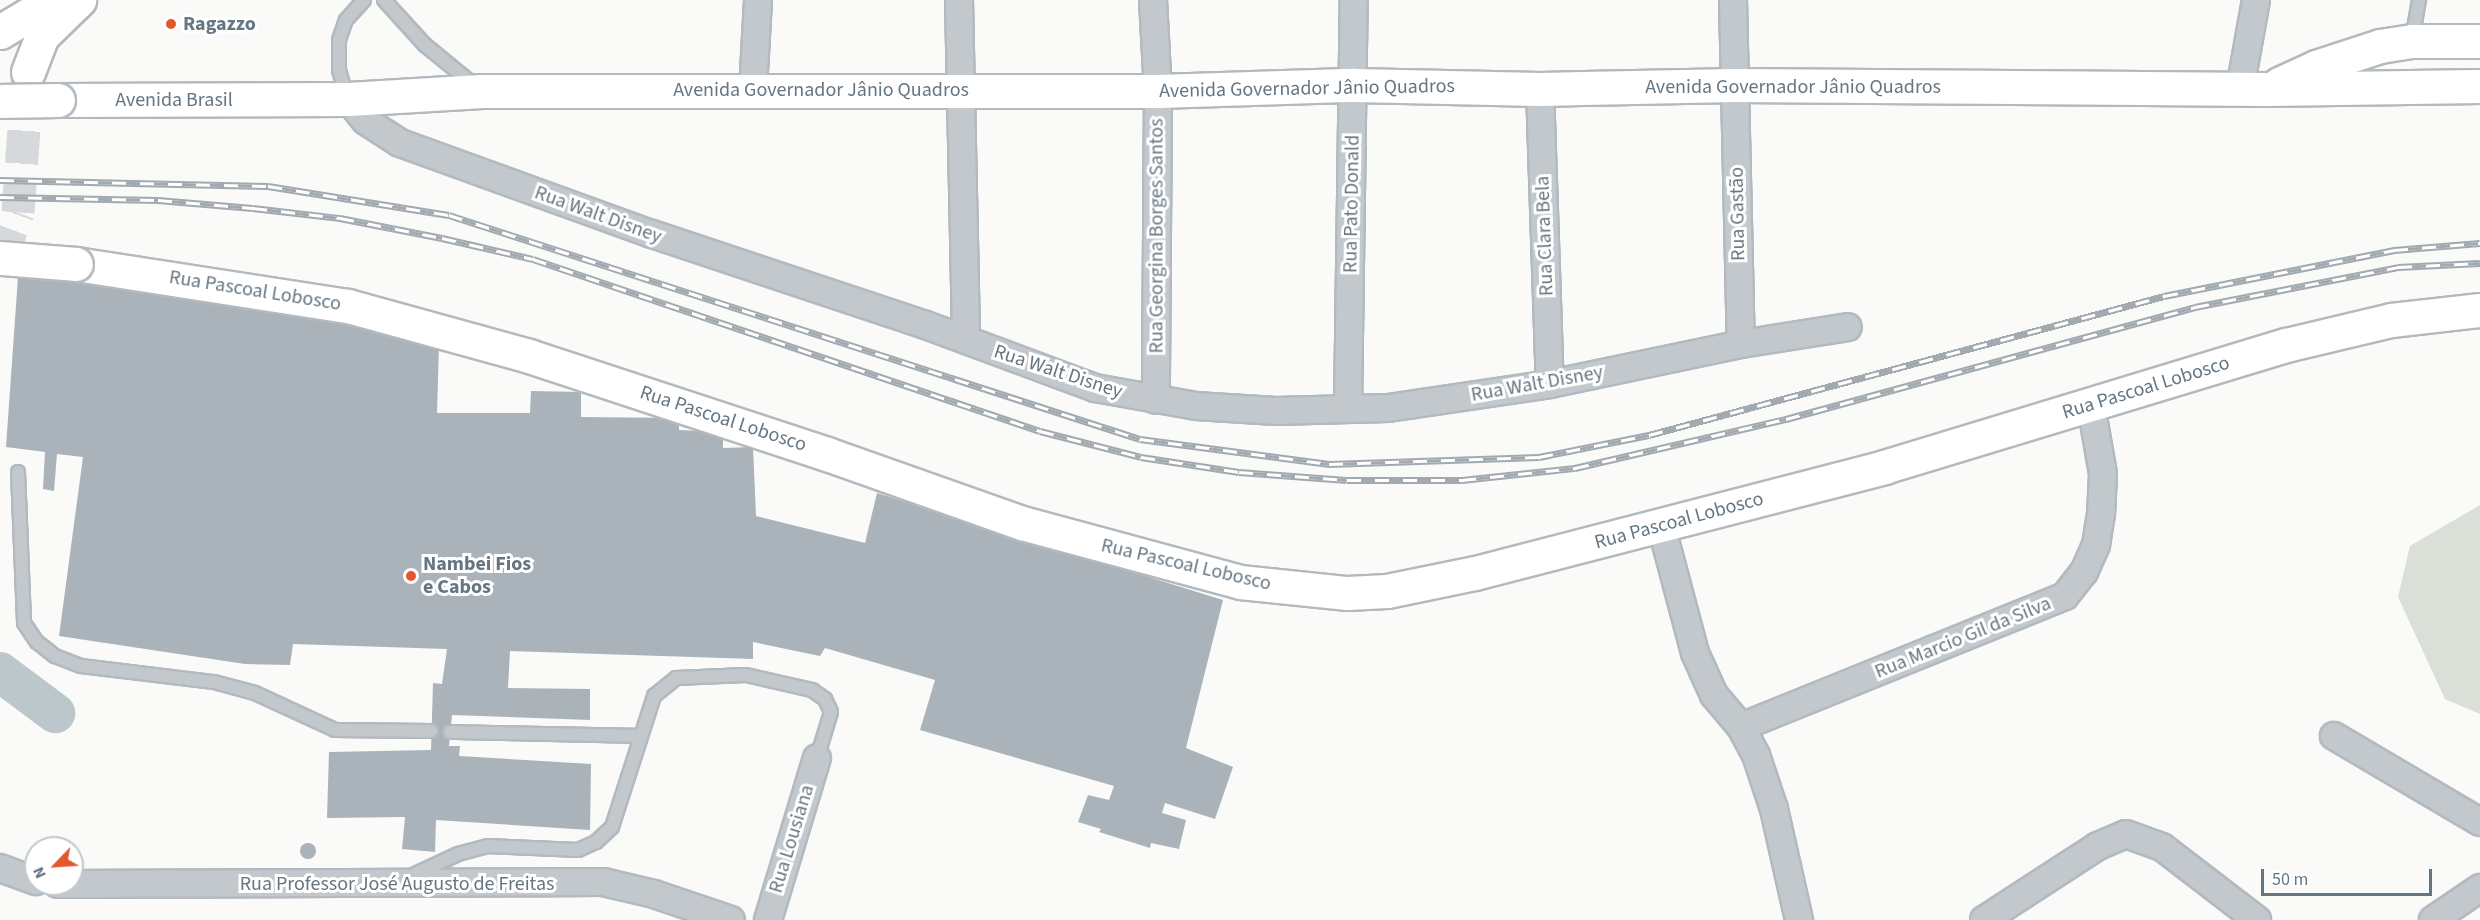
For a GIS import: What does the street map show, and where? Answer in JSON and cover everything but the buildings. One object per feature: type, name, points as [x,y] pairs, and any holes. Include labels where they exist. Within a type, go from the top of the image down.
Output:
[{"type":"main road","points":[[0,32],[53,0]]},
{"type":"main road","points":[[28,72],[42,36],[78,0]]},
{"type":"main road","points":[[2423,41],[2425,87]]},
{"type":"main road","name":"Avenida Governador Jânio Quadros","points":[[2253,89],[2339,58],[2423,41],[2480,41]]},
{"type":"main road","name":"Avenida Governador Jânio Quadros","points":[[348,99],[482,91],[960,89],[1158,91],[1354,85],[1540,89],[1735,85],[2253,89],[2480,86]]},
{"type":"main road","name":"Avenida Brasil","points":[[0,101],[348,99]]},
{"type":"main road","name":"Rua Pascoal Lobosco","points":[[0,258],[76,264],[348,306],[596,377],[1022,523],[1240,582],[1347,593],[1387,591],[1661,525],[1884,467],[2286,345],[2391,320],[2480,310]]},
{"type":"street","points":[[753,90],[758,0]]},
{"type":"street","points":[[959,0],[966,340]]},
{"type":"street","name":"Rua Georgina Borges Santos","points":[[1153,0],[1158,91],[1156,400]]},
{"type":"street","name":"Rua Pato Donald","points":[[1348,409],[1354,0]]},
{"type":"street","name":"Rua Gastão","points":[[1733,0],[1741,344]]},
{"type":"street","points":[[2253,89],[2256,0]]},
{"type":"street","name":"Rua Clara Bela","points":[[1540,89],[1550,384]]},
{"type":"street","name":"Rua Walt Disney","points":[[348,99],[366,120],[400,143],[652,234],[966,340],[1095,388],[1156,400],[1276,411],[1388,408],[1550,384],[1741,344],[1848,327]]},
{"type":"street","name":"Rua Marcio Gil da Silva","points":[[1741,727],[2065,596],[2084,572],[2096,545],[2101,515],[2103,474],[2091,405]]},
{"type":"street","points":[[1661,525],[1695,652],[1714,695],[1741,727],[1774,810],[1798,920]]},
{"type":"street","points":[[2334,736],[2480,822]]},
{"type":"street","name":"Rua Lousiana","points":[[768,920],[817,758]]},
{"type":"street","points":[[1984,920],[2098,846],[2126,834],[2162,847],[2258,920]]},
{"type":"street","points":[[0,868],[24,876]]},
{"type":"street","name":"Rua Professor José Augusto de Freitas","points":[[84,884],[603,882],[654,894],[731,920]]},
{"type":"street","points":[[2433,920],[2480,888]]},
{"type":"lane","points":[[348,99],[339,70],[339,40],[346,20],[364,0]]},
{"type":"lane","points":[[384,0],[425,45],[482,91]]},
{"type":"lane","points":[[2419,0],[2423,41]]},
{"type":"lane","points":[[18,472],[24,623],[37,642],[55,656],[81,666],[214,682],[255,693],[335,730],[431,731]]},
{"type":"lane","points":[[399,882],[458,854],[487,846],[578,850],[596,842],[612,827],[638,736],[654,696],[676,678],[746,675],[812,690],[825,699],[831,712],[817,758]]},
{"type":"lane","points":[[450,732],[638,736]]},
{"type":"shaded area","points":[[2480,505],[2480,714],[2445,699],[2398,597],[2410,546]]},
{"type":"waterway","points":[[0,672],[55,713]]},
{"type":"tunnel","points":[[0,260],[18,212],[28,72]]},
{"type":"railway","points":[[0,180],[268,186],[449,215],[1140,439],[1329,464],[1539,457],[1649,435],[2164,296],[2394,250],[2480,243]]},
{"type":"railway","points":[[0,197],[158,200],[253,208],[340,218],[442,238],[533,259],[1040,431],[1141,457],[1239,472],[1347,480],[1462,480],[1575,468],[1786,419],[2195,307],[2398,267],[2480,263]]},
{"type":"place","name":"Ragazzo","points":[[171,24]]},
{"type":"place","name":"Nambei Fios e Cabos","points":[[411,576]]}]
